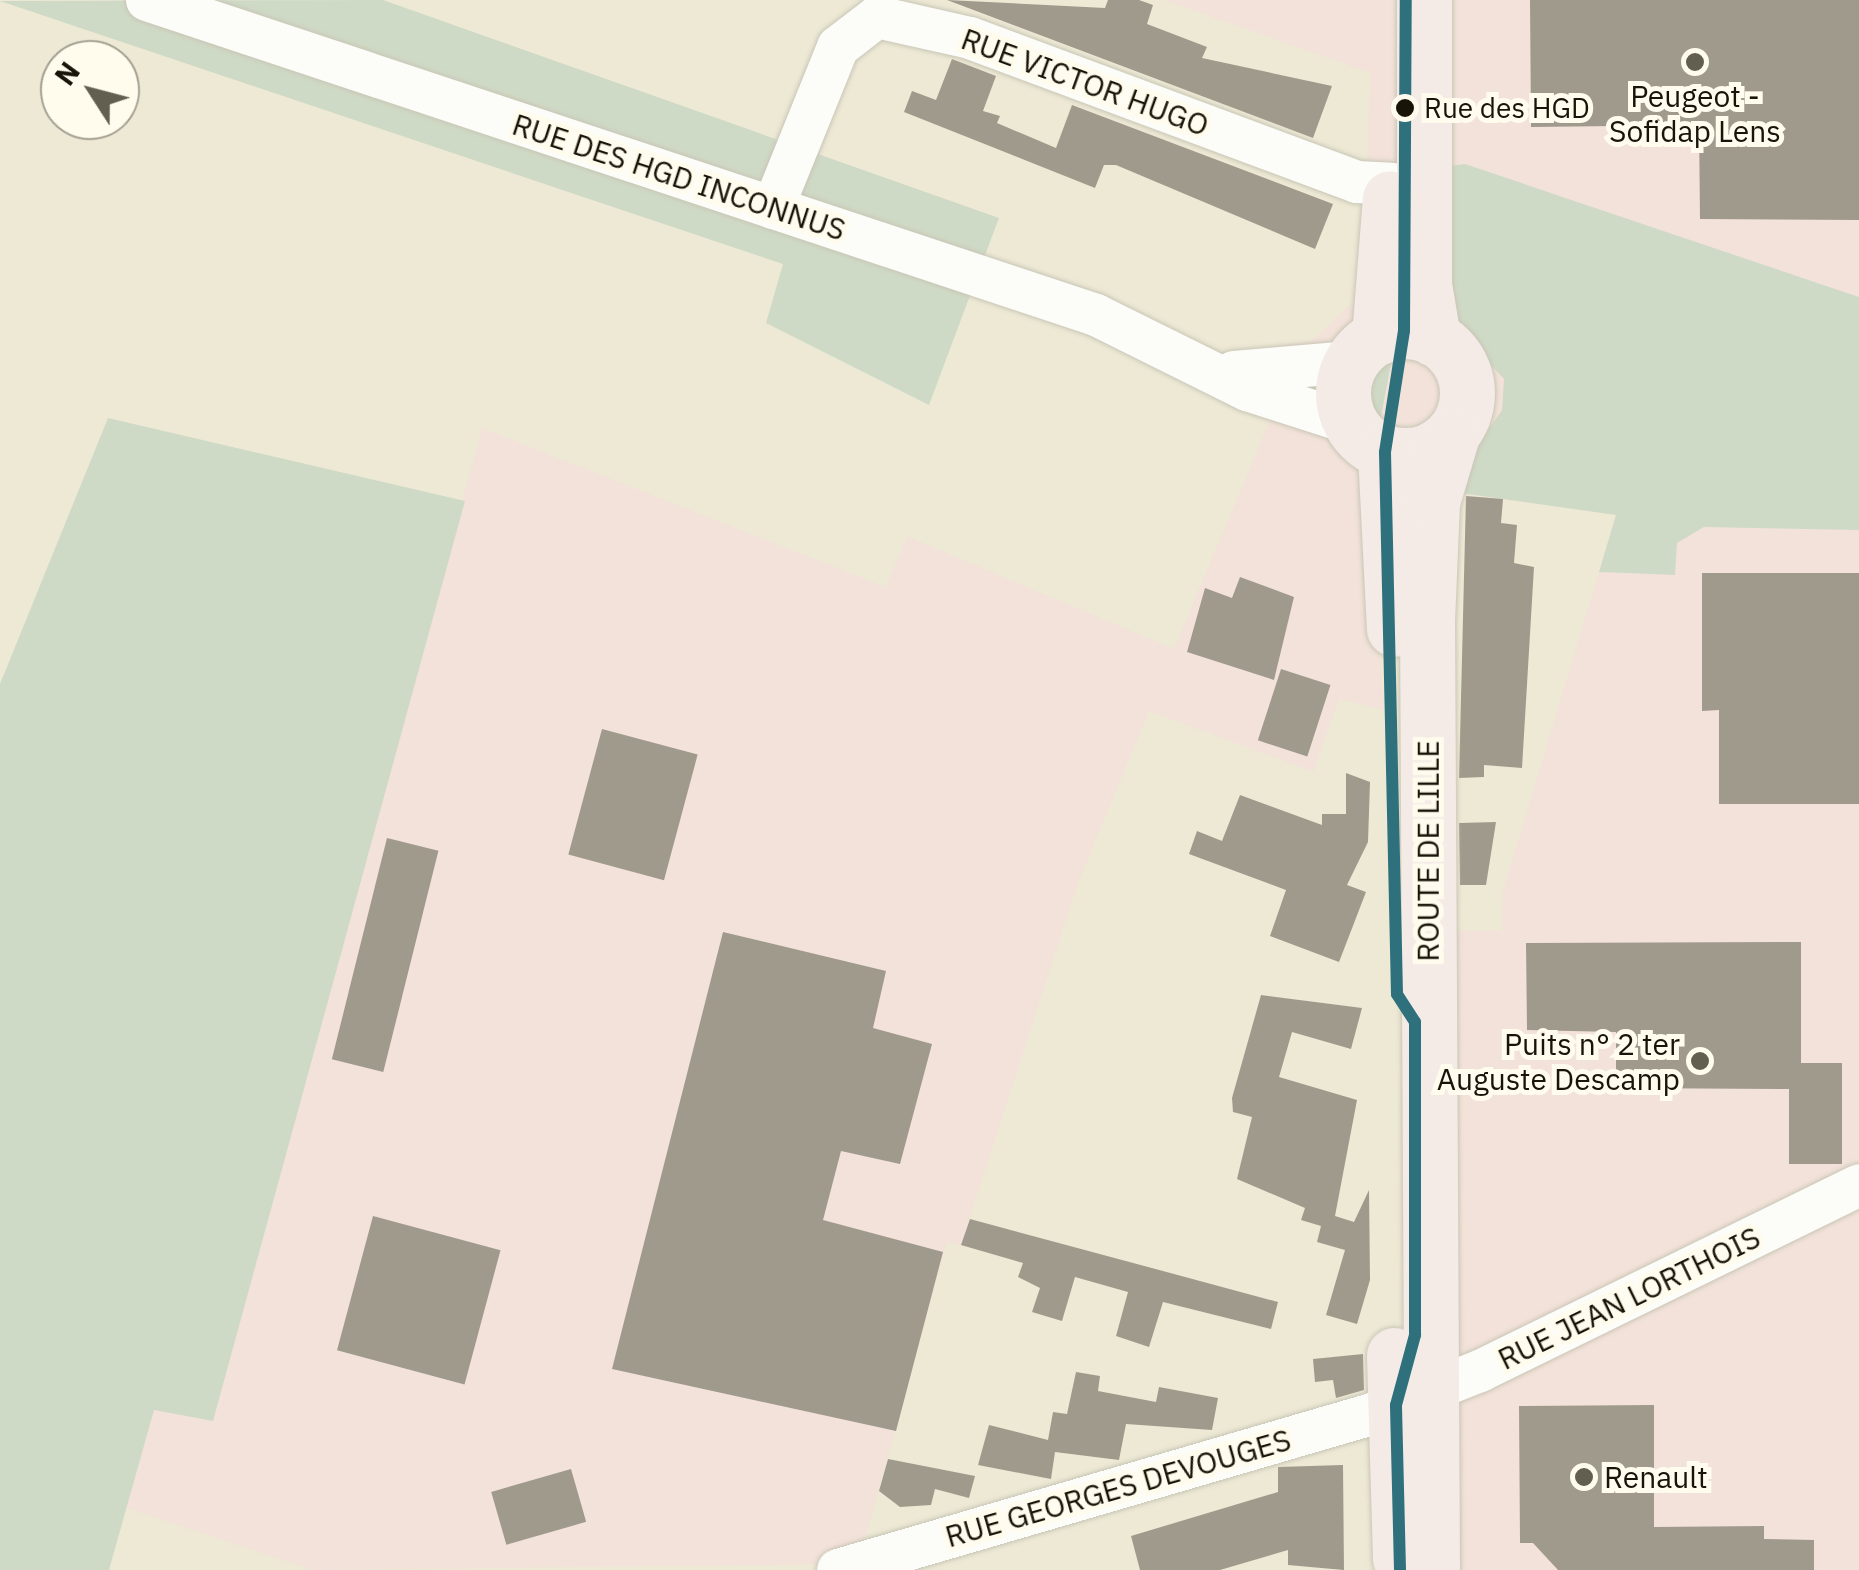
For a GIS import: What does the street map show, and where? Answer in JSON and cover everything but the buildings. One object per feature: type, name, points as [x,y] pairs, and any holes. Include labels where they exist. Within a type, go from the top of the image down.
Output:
[{"type":"main road","points":[[1391,0],[1391,184],[1365,350],[1343,392],[1367,438],[1426,452],[1452,434],[1466,381],[1433,338],[1424,284],[1424,0]]},
{"type":"main road","points":[[1365,350],[1433,338]]},
{"type":"main road","name":"ROUTE DE LILLE","points":[[1400,1570],[1414,1398],[1432,502],[1452,434]]},
{"type":"main road","name":"ROUTE DE LILLE","points":[[1367,438],[1394,625],[1414,1398],[1432,1570]]},
{"type":"street","name":"RUE DES HGD INCONNUS","points":[[146,0],[1096,315],[1204,370],[1367,438]]},
{"type":"street","name":"RUE VICTOR HUGO","points":[[773,208],[838,47],[877,17],[970,38],[1357,182],[1391,184]]},
{"type":"street","name":"RUE DES HGD INCONNUS","points":[[1204,370],[1289,374],[1365,350]]},
{"type":"street","name":"RUE JEAN LORTHOIS","points":[[1414,1398],[1859,1184]]},
{"type":"street","name":"RUE GEORGES DEVOUGES","points":[[838,1570],[1414,1398]]},
{"type":"shaded area","points":[[1164,0],[1859,0],[1859,1570],[1459,1570],[1441,931],[1502,931],[1503,891],[1616,515],[1471,488],[1370,503],[1384,710],[1339,699],[1313,772],[1149,711],[1078,883],[961,1245],[947,1243],[858,1564],[312,1570],[126,1508],[154,1410],[213,1420],[482,428],[886,587],[907,536],[1174,649],[1270,420],[1282,345],[1313,340],[1363,292],[1370,73]]},
{"type":"green space","points":[[383,0],[999,218],[929,405],[766,323],[783,264],[140,48],[140,40],[116,40],[0,1]]},
{"type":"green space","points":[[1465,164],[1859,297],[1859,530],[1704,527],[1677,543],[1675,575],[1599,572],[1616,515],[1446,491],[1502,410],[1504,379],[1442,313],[1450,166]]},
{"type":"green space","points":[[1393,353],[1379,427],[1365,410],[1364,381]]},
{"type":"green space","points":[[108,418],[465,501],[213,1421],[154,1410],[109,1570],[0,1570],[0,684]]},
{"type":"transit line","points":[[1400,1570],[1396,1405],[1415,1335],[1415,1022],[1397,994],[1385,452],[1404,331],[1406,0]]},
{"type":"place","name":"Peugeot - Sofidap Lens","points":[[1695,62]]},
{"type":"place","name":"Rue des HGD","points":[[1405,108]]},
{"type":"place","name":"Puits n° 2 ter Auguste Descamp","points":[[1700,1061]]},
{"type":"place","name":"Renault","points":[[1584,1477]]}]
